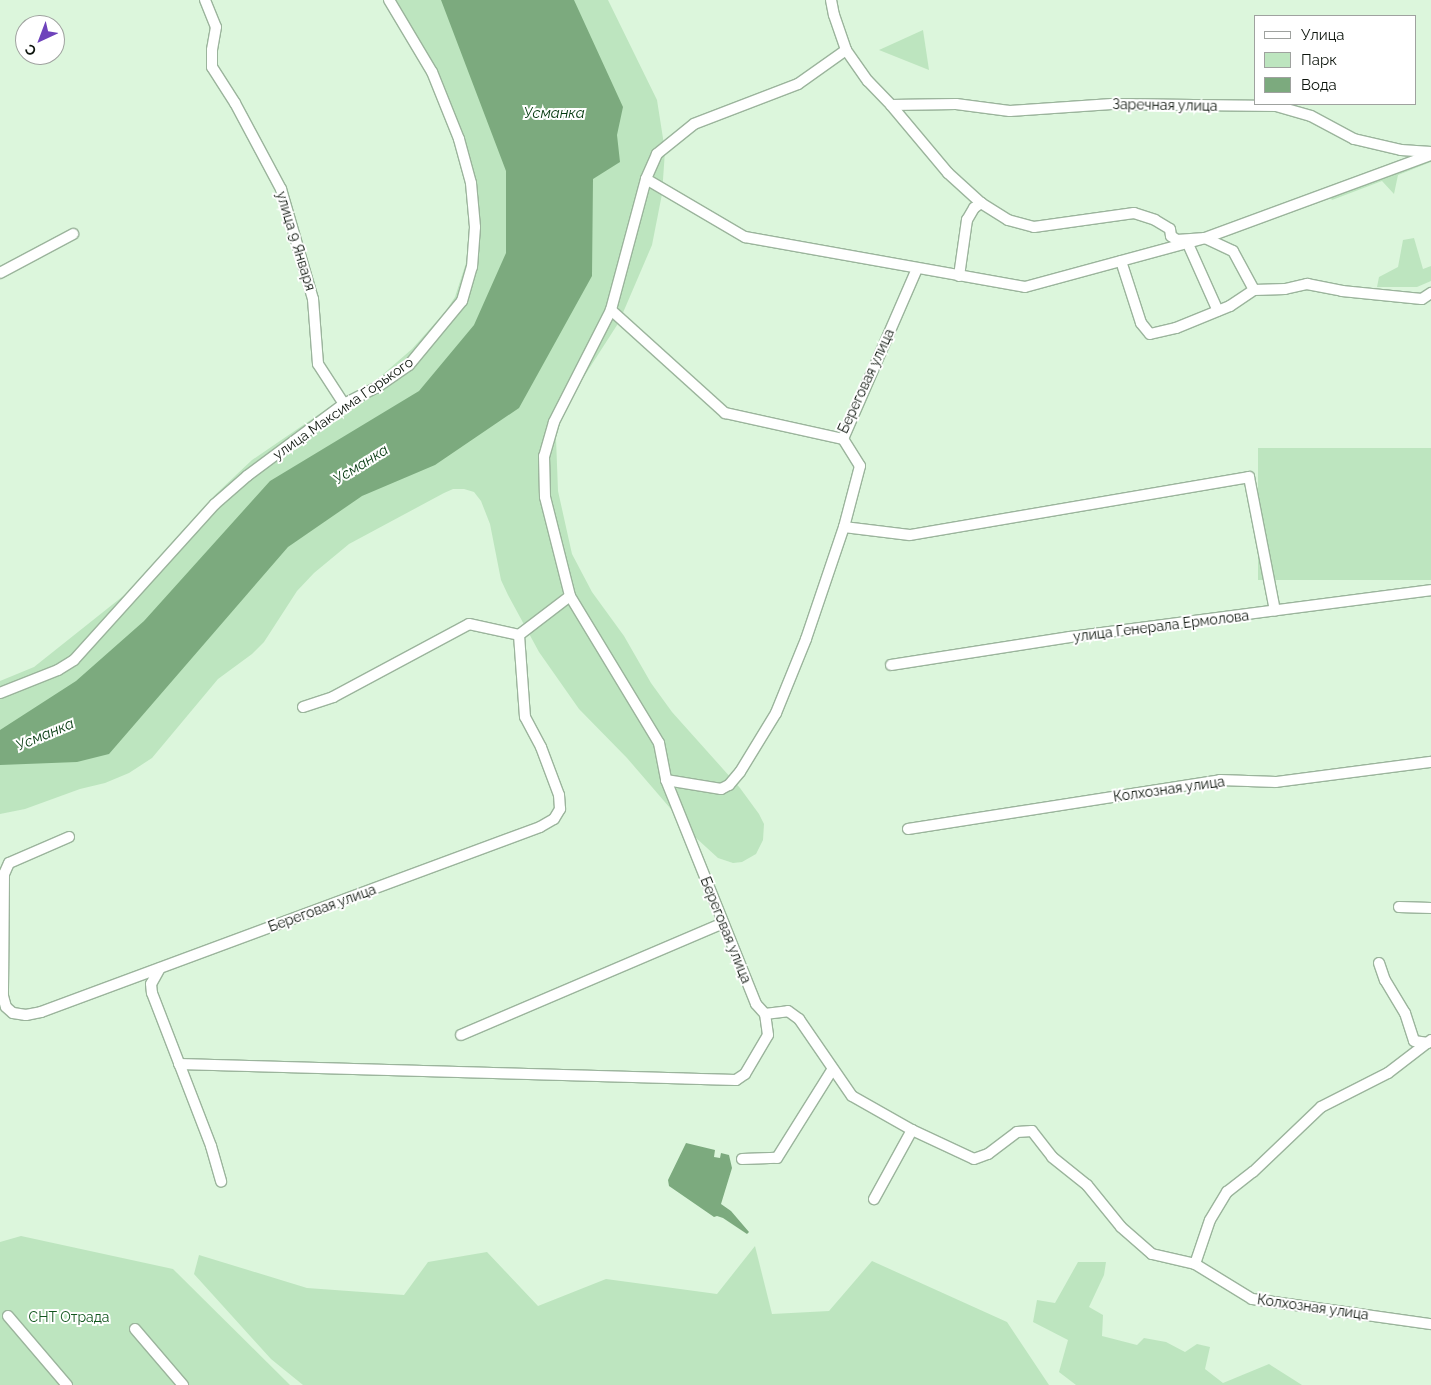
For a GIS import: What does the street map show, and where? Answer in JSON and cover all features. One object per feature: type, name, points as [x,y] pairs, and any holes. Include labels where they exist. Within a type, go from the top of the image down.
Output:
[{"type":"street","name":"улица 9 Января","points":[[205,0],[216,27],[212,50],[212,67],[235,103],[281,189],[313,299],[318,364],[344,404]]},
{"type":"street","name":"улица Максима Горького","points":[[0,693],[58,670],[74,660],[215,504],[247,476],[344,404],[376,388],[409,365],[462,301],[472,267],[474,227],[471,183],[459,139],[432,72],[389,0]]},
{"type":"street","name":"Заречная улица","points":[[831,0],[846,50],[868,81],[891,105],[948,173],[981,203],[1008,220],[1034,227],[1134,213],[1155,220],[1170,229],[1171,236],[1177,240],[1205,238],[1233,251],[1254,290]]},
{"type":"street","name":"Береговая улица","points":[[765,1014],[756,1004],[666,780],[659,743],[570,596],[544,497],[544,456],[554,422],[611,310],[646,179],[657,154],[694,124],[798,84],[846,50]]},
{"type":"street","name":"Заречная улица","points":[[891,105],[956,104],[1010,110],[1112,104],[1276,106],[1311,116],[1354,139],[1401,150],[1431,154]]},
{"type":"street","name":"Заречная улица","points":[[646,179],[745,236],[1025,287],[1188,244],[1431,154]]},
{"type":"street","points":[[959,276],[966,220],[974,208],[981,203]]},
{"type":"street","points":[[0,273],[73,234]]},
{"type":"street","points":[[1188,244],[1218,310]]},
{"type":"street","points":[[1121,261],[1141,323],[1150,334],[1176,328],[1247,296],[1254,290],[1285,289],[1306,284],[1342,291],[1422,299],[1430,295]]},
{"type":"street","name":"Береговая улица","points":[[611,310],[726,413],[843,439],[916,268]]},
{"type":"street","points":[[666,780],[722,789],[730,785],[776,713],[806,639],[844,527],[860,466],[843,439]]},
{"type":"street","points":[[844,527],[910,535],[1249,477],[1275,611]]},
{"type":"street","name":"улица Генерала Ермолова","points":[[891,665],[1070,637],[1431,590]]},
{"type":"street","points":[[304,708],[333,697],[469,624],[519,634],[570,596]]},
{"type":"street","name":"Береговая улица","points":[[2,907],[2,996],[6,1007],[13,1013],[26,1015],[41,1012],[540,827],[554,819],[560,809],[559,795],[541,747],[525,717],[519,634]]},
{"type":"street","name":"Колхозная улица","points":[[908,829],[1220,780],[1276,782],[1431,762]]},
{"type":"street","points":[[2,907],[4,874],[9,863],[69,837]]},
{"type":"street","points":[[1399,907],[1431,908]]},
{"type":"street","points":[[461,1035],[723,923]]},
{"type":"street","points":[[1379,963],[1385,980],[1404,1013],[1414,1040],[1429,1042]]},
{"type":"street","points":[[160,968],[151,984],[152,993],[211,1146],[221,1182]]},
{"type":"street","points":[[179,1064],[736,1080],[746,1074],[768,1035],[765,1014],[788,1011],[800,1019],[832,1070],[852,1096],[912,1130],[874,1198]]},
{"type":"street","points":[[1195,1264],[1210,1220],[1227,1192],[1253,1172],[1320,1108],[1388,1073],[1429,1042]]},
{"type":"street","points":[[742,1159],[777,1158],[832,1070]]},
{"type":"street","name":"Колхозная улица","points":[[912,1130],[974,1158],[988,1154],[1017,1132],[1032,1131],[1052,1157],[1087,1185],[1121,1227],[1152,1254],[1195,1264],[1252,1298],[1431,1324]]},
{"type":"street","points":[[8,1316],[66,1385]]},
{"type":"street","points":[[135,1329],[183,1385]]},
{"type":"green space","points":[[391,0],[608,0],[657,100],[665,151],[662,194],[652,245],[619,322],[583,378],[562,417],[556,438],[558,491],[572,554],[592,592],[624,636],[651,683],[672,712],[740,788],[764,824],[763,840],[756,854],[742,862],[733,863],[718,858],[695,837],[627,758],[579,709],[539,652],[508,595],[501,580],[490,524],[481,501],[474,492],[464,489],[453,489],[444,493],[349,544],[314,573],[297,591],[264,642],[252,654],[218,679],[152,758],[129,773],[105,783],[80,789],[25,809],[0,814],[0,681],[34,667],[127,593],[216,494],[252,460],[331,406],[373,383],[412,349],[445,312],[455,297],[475,235],[459,129],[428,54],[413,29]]},
{"type":"green space","points":[[923,30],[929,70],[879,50]]},
{"type":"green space","points":[[1431,158],[1431,162],[1398,175],[1394,194],[1382,181],[1332,200],[1329,196]]},
{"type":"green space","points":[[1414,238],[1423,269],[1431,266],[1431,281],[1417,287],[1377,287],[1379,277],[1398,267],[1403,240]]},
{"type":"green space","points":[[1258,448],[1431,448],[1431,580],[1258,580]]},
{"type":"green space","name":"СНТ Отрада","points":[[21,1236],[173,1269],[290,1385],[0,1385],[0,1242]]},
{"type":"green space","points":[[755,1246],[772,1314],[829,1311],[872,1261],[1007,1322],[1049,1385],[303,1385],[271,1359],[194,1274],[199,1255],[307,1288],[404,1295],[428,1262],[487,1252],[538,1306],[606,1279],[717,1294]]},
{"type":"green space","points":[[1078,1262],[1106,1262],[1104,1275],[1089,1307],[1103,1315],[1102,1336],[1137,1345],[1144,1338],[1166,1342],[1185,1352],[1197,1344],[1210,1347],[1205,1369],[1223,1383],[1269,1364],[1302,1385],[1076,1385],[1059,1372],[1068,1340],[1033,1322],[1037,1300],[1055,1303]]},
{"type":"water","name":"Усманка","points":[[441,0],[574,0],[623,107],[617,135],[620,162],[593,179],[592,276],[519,408],[435,465],[362,496],[288,547],[109,754],[77,762],[0,765],[0,730],[76,681],[144,621],[270,481],[419,391],[474,325],[506,253],[506,171]]},
{"type":"water","points":[[686,1143],[715,1150],[714,1157],[720,1158],[721,1153],[729,1155],[732,1168],[721,1204],[731,1211],[749,1232],[747,1234],[723,1218],[714,1217],[669,1186],[668,1180]]}]
